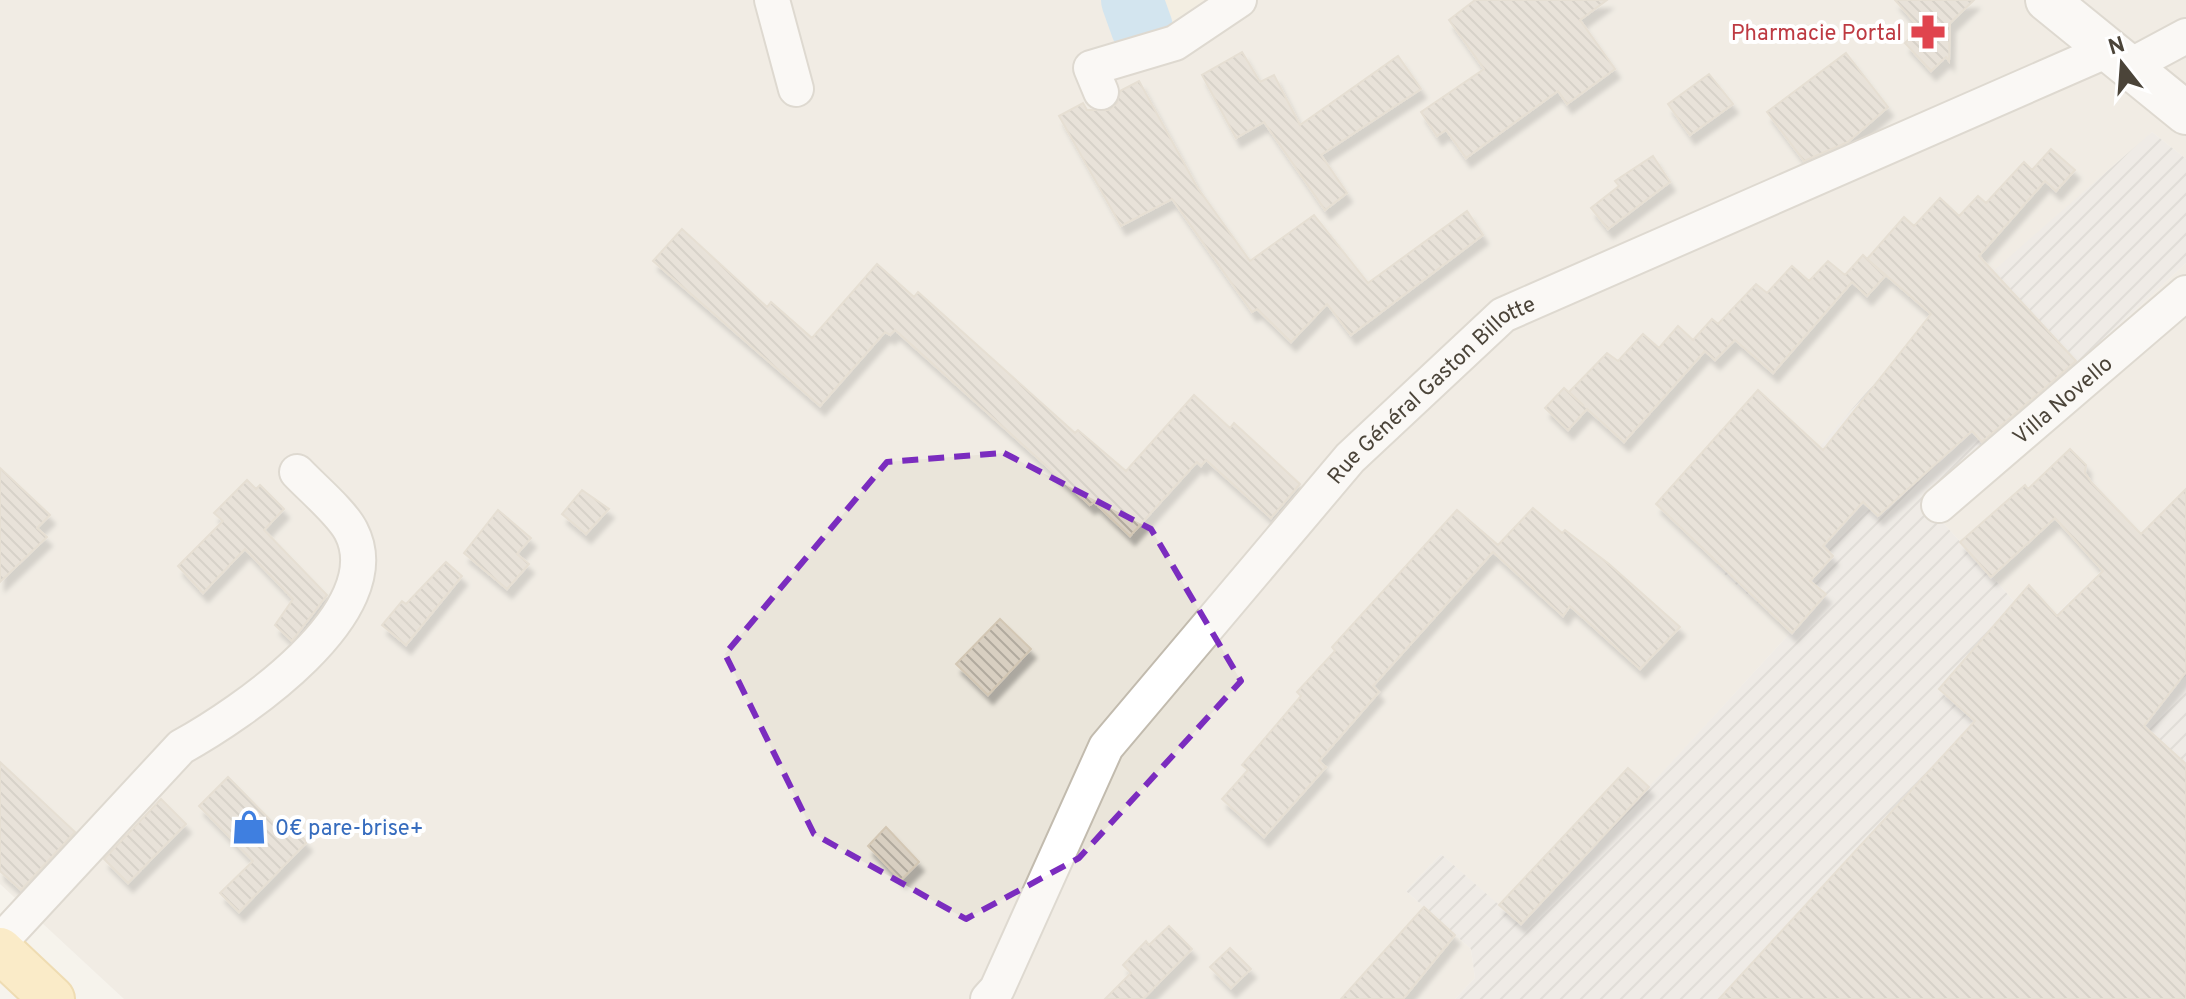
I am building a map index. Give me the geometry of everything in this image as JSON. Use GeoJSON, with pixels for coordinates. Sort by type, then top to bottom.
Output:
{"type":"FeatureCollection","features":[{"type":"Feature","properties":{"kind":"main road"},"geometry":{"type":"LineString","coordinates":[[0,950],[52,999]]}},
{"type":"Feature","properties":{"kind":"street"},"geometry":{"type":"LineString","coordinates":[[772,0],[796,89]]}},
{"type":"Feature","properties":{"kind":"street"},"geometry":{"type":"LineString","coordinates":[[1101,92],[1091,68],[1175,43],[1239,0]]}},
{"type":"Feature","properties":{"kind":"street"},"geometry":{"type":"LineString","coordinates":[[2047,0],[2186,113]]}},
{"type":"Feature","properties":{"kind":"street","name":"Rue Général Gaston Billotte"},"geometry":{"type":"LineString","coordinates":[[988,999],[997,989],[1106,747],[1350,458],[1503,315],[2119,58],[2186,36]]}},
{"type":"Feature","properties":{"kind":"street","name":"Villa Novello"},"geometry":{"type":"LineString","coordinates":[[1939,505],[2186,293]]}},
{"type":"Feature","properties":{"kind":"street"},"geometry":{"type":"LineString","coordinates":[[0,942],[181,747],[216,728],[269,688],[332,628],[352,593],[359,564],[351,531],[297,472]]}},
{"type":"Feature","properties":{"kind":"highlighted area"},"geometry":{"type":"Polygon","coordinates":[[[1004,453],[1151,529],[1241,681],[1079,858],[966,919],[814,834],[725,654],[887,462],[1004,453]]]}},
{"type":"Feature","properties":{"kind":"shaded area"},"geometry":{"type":"Polygon","coordinates":[[[0,0],[2186,0],[2186,159],[2152,132],[1717,568],[1791,632],[1522,926],[1441,854],[1406,891],[1471,949],[1475,978],[1455,999],[124,999],[0,884],[0,0]]]}},
{"type":"Feature","properties":{"kind":"shaded area"},"geometry":{"type":"Polygon","coordinates":[[[1142,0],[1233,0],[1178,36],[1153,33],[1142,0]]]}},
{"type":"Feature","properties":{"kind":"shaded area"},"geometry":{"type":"Polygon","coordinates":[[[2152,132],[2186,159],[2186,263],[1926,504],[2040,630],[2186,489],[2186,999],[1455,999],[1475,978],[1471,949],[1406,891],[1441,854],[1522,925],[1791,632],[1716,567],[1902,351],[2152,132]]]}},
{"type":"Feature","properties":{"kind":"shaded area"},"geometry":{"type":"Polygon","coordinates":[[[2186,263],[2186,489],[2040,630],[1926,504],[2186,263]]]}},
{"type":"Feature","properties":{"kind":"building"},"geometry":{"type":"Polygon","coordinates":[[[1475,0],[1607,0],[1580,20],[1615,69],[1567,104],[1558,91],[1466,158],[1446,130],[1437,136],[1421,112],[1484,69],[1449,20],[1475,0]]]}},
{"type":"Feature","properties":{"kind":"building","name":"Pharmacie Portal"},"geometry":{"type":"Polygon","coordinates":[[[1895,0],[1974,0],[1950,23],[1949,61],[1946,57],[1931,71],[1905,43],[1920,28],[1895,0]]]}},
{"type":"Feature","properties":{"kind":"building"},"geometry":{"type":"Polygon","coordinates":[[[1242,52],[1260,82],[1274,75],[1300,125],[1398,56],[1421,89],[1321,155],[1347,193],[1325,210],[1264,122],[1236,138],[1202,75],[1242,52]]]}},
{"type":"Feature","properties":{"kind":"building"},"geometry":{"type":"Polygon","coordinates":[[[1846,53],[1888,107],[1848,142],[1804,161],[1767,112],[1846,53]]]}},
{"type":"Feature","properties":{"kind":"building"},"geometry":{"type":"Polygon","coordinates":[[[1709,74],[1733,104],[1690,135],[1668,104],[1709,74]]]}},
{"type":"Feature","properties":{"kind":"building"},"geometry":{"type":"Polygon","coordinates":[[[1139,81],[1197,187],[1250,261],[1314,215],[1368,283],[1467,211],[1483,235],[1351,335],[1327,304],[1291,342],[1257,309],[1252,312],[1172,199],[1121,226],[1059,116],[1083,103],[1087,110],[1109,110],[1117,103],[1120,91],[1139,81]]]}},
{"type":"Feature","properties":{"kind":"building"},"geometry":{"type":"Polygon","coordinates":[[[2051,149],[2075,170],[2056,191],[2045,181],[1979,256],[2076,361],[1982,442],[1972,431],[1878,516],[1863,502],[1823,546],[1833,556],[1810,581],[1826,594],[1792,633],[1656,504],[1758,390],[1823,450],[1931,314],[1867,259],[1904,217],[1914,226],[1940,198],[1959,216],[1978,196],[1986,203],[2024,162],[2032,170],[2051,149]]]}},
{"type":"Feature","properties":{"kind":"building"},"geometry":{"type":"Polygon","coordinates":[[[1653,156],[1670,182],[1608,229],[1591,208],[1619,186],[1615,181],[1653,156]]]}},
{"type":"Feature","properties":{"kind":"building"},"geometry":{"type":"Polygon","coordinates":[[[682,229],[767,307],[771,302],[812,338],[877,264],[914,297],[918,292],[1075,433],[1078,430],[1126,471],[1194,395],[1230,428],[1234,423],[1300,484],[1271,518],[1206,460],[1201,466],[1197,462],[1130,536],[1094,502],[1090,505],[895,330],[890,335],[885,332],[820,406],[653,261],[682,229]]]}},
{"type":"Feature","properties":{"kind":"building"},"geometry":{"type":"Polygon","coordinates":[[[1863,255],[1885,276],[1867,296],[1852,282],[1773,373],[1735,340],[1715,360],[1705,351],[1624,442],[1587,409],[1568,430],[1545,408],[1564,388],[1584,406],[1569,392],[1607,353],[1618,361],[1643,334],[1659,348],[1678,326],[1693,340],[1712,319],[1718,324],[1756,284],[1767,293],[1792,266],[1809,281],[1828,261],[1845,275],[1863,255]]]}},
{"type":"Feature","properties":{"kind":"building"},"geometry":{"type":"Polygon","coordinates":[[[2070,449],[2086,465],[2085,473],[2092,483],[2141,534],[2186,489],[2186,672],[2144,726],[2186,764],[2186,999],[1719,999],[1975,721],[1939,689],[2029,585],[2057,616],[2103,571],[2055,518],[1991,577],[1960,542],[2025,485],[2028,489],[2070,449]]]}},
{"type":"Feature","properties":{"kind":"building"},"geometry":{"type":"Polygon","coordinates":[[[0,468],[50,515],[37,528],[47,537],[0,582],[0,468]]]}},
{"type":"Feature","properties":{"kind":"building"},"geometry":{"type":"Polygon","coordinates":[[[247,480],[256,489],[260,485],[284,509],[264,530],[327,595],[292,641],[275,625],[293,599],[245,549],[203,593],[178,566],[223,521],[214,513],[247,480]]]}},
{"type":"Feature","properties":{"kind":"building"},"geometry":{"type":"Polygon","coordinates":[[[582,490],[609,509],[586,534],[562,514],[582,490]]]}},
{"type":"Feature","properties":{"kind":"building"},"geometry":{"type":"Polygon","coordinates":[[[1533,508],[1562,533],[1565,530],[1609,564],[1680,627],[1640,669],[1570,606],[1563,616],[1493,552],[1373,686],[1379,692],[1319,761],[1326,767],[1264,837],[1222,799],[1248,770],[1242,765],[1301,696],[1297,692],[1335,651],[1332,647],[1457,510],[1498,545],[1533,508]]]}},
{"type":"Feature","properties":{"kind":"building"},"geometry":{"type":"Polygon","coordinates":[[[498,510],[531,538],[517,554],[529,564],[507,589],[464,553],[498,510]]]}},
{"type":"Feature","properties":{"kind":"building"},"geometry":{"type":"Polygon","coordinates":[[[446,562],[462,576],[406,645],[382,625],[402,601],[406,604],[446,562]]]}},
{"type":"Feature","properties":{"kind":"building"},"geometry":{"type":"Polygon","coordinates":[[[1000,619],[1031,649],[988,695],[956,664],[1000,619]]]}},
{"type":"Feature","properties":{"kind":"building"},"geometry":{"type":"Polygon","coordinates":[[[0,762],[75,832],[21,890],[0,871],[0,762]]]}},
{"type":"Feature","properties":{"kind":"building"},"geometry":{"type":"Polygon","coordinates":[[[1628,768],[1649,787],[1521,924],[1499,905],[1628,768]]]}},
{"type":"Feature","properties":{"kind":"building","name":"0€ pare-brise+"},"geometry":{"type":"Polygon","coordinates":[[[228,777],[283,833],[291,826],[307,842],[239,912],[220,893],[253,861],[199,806],[228,777]]]}},
{"type":"Feature","properties":{"kind":"building"},"geometry":{"type":"Polygon","coordinates":[[[161,799],[186,824],[128,883],[104,859],[161,799]]]}},
{"type":"Feature","properties":{"kind":"building"},"geometry":{"type":"Polygon","coordinates":[[[886,827],[919,862],[901,880],[868,846],[886,827]]]}},
{"type":"Feature","properties":{"kind":"building"},"geometry":{"type":"Polygon","coordinates":[[[1424,907],[1455,935],[1403,999],[1341,999],[1424,907]]]}},
{"type":"Feature","properties":{"kind":"building"},"geometry":{"type":"Polygon","coordinates":[[[1169,926],[1192,949],[1143,999],[1105,999],[1131,973],[1123,965],[1146,941],[1149,945],[1169,926]]]}},
{"type":"Feature","properties":{"kind":"building"},"geometry":{"type":"Polygon","coordinates":[[[1230,948],[1251,969],[1231,988],[1210,967],[1230,948]]]}},
{"type":"Feature","properties":{"kind":"waterway"},"geometry":{"type":"LineString","coordinates":[[1132,0],[1142,28]]}},
{"type":"Feature","properties":{"kind":"place","name":"Pharmacie Portal"},"geometry":{"type":"Point","coordinates":[1928,32]}},
{"type":"Feature","properties":{"kind":"place","name":"0€ pare-brise+"},"geometry":{"type":"Point","coordinates":[249,827]}}]}
